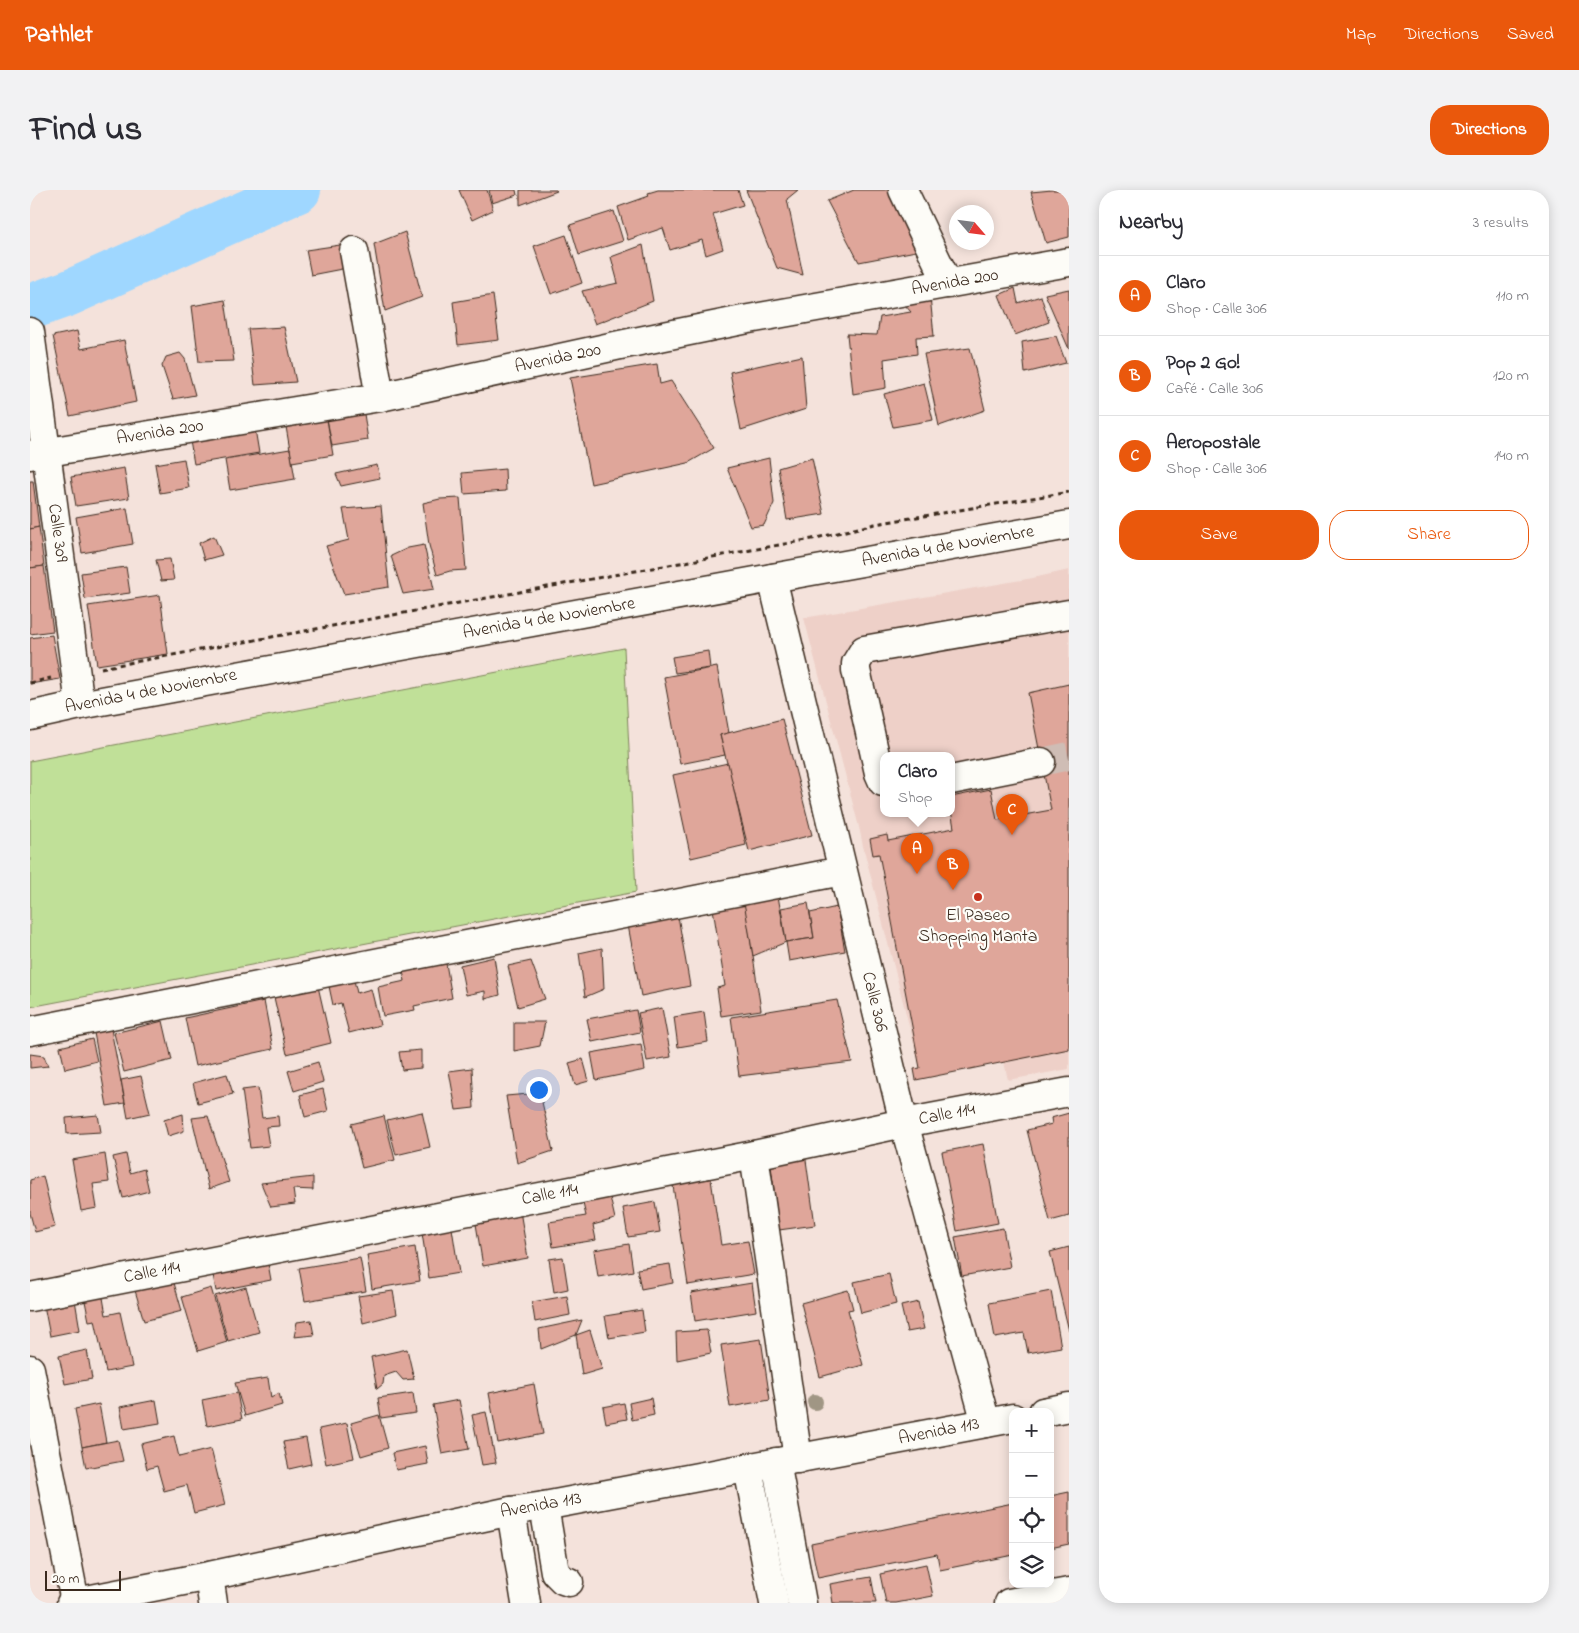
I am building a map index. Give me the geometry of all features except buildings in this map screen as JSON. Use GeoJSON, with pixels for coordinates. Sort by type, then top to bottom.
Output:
{"type":"FeatureCollection","features":[{"type":"Feature","properties":{"kind":"street"},"geometry":{"type":"LineString","coordinates":[[903,190],[948,284]]}},
{"type":"Feature","properties":{"kind":"street"},"geometry":{"type":"LineString","coordinates":[[354,251],[380,397]]}},
{"type":"Feature","properties":{"kind":"street","name":"Avenida 200"},"geometry":{"type":"LineString","coordinates":[[38,454],[380,397],[743,320],[1069,262]]}},
{"type":"Feature","properties":{"kind":"street","name":"Calle 309"},"geometry":{"type":"LineString","coordinates":[[30,338],[38,454],[80,705]]}},
{"type":"Feature","properties":{"kind":"street","name":"Avenida 4 de Noviembre"},"geometry":{"type":"LineString","coordinates":[[30,716],[80,705],[772,578],[1063,530]]}},
{"type":"Feature","properties":{"kind":"street","name":"Calle 306"},"geometry":{"type":"LineString","coordinates":[[772,578],[904,1123],[986,1423]]}},
{"type":"Feature","properties":{"kind":"street"},"geometry":{"type":"LineString","coordinates":[[880,777],[856,670],[856,663],[864,650],[1069,614]]}},
{"type":"Feature","properties":{"kind":"street"},"geometry":{"type":"LineString","coordinates":[[955,779],[1042,762]]}},
{"type":"Feature","properties":{"kind":"street"},"geometry":{"type":"LineString","coordinates":[[30,1031],[842,871]]}},
{"type":"Feature","properties":{"kind":"street","name":"Calle 114"},"geometry":{"type":"LineString","coordinates":[[30,1297],[754,1155],[904,1123],[1069,1092]]}},
{"type":"Feature","properties":{"kind":"street"},"geometry":{"type":"LineString","coordinates":[[754,1155],[802,1603]]}},
{"type":"Feature","properties":{"kind":"street"},"geometry":{"type":"LineString","coordinates":[[30,1369],[73,1603]]}},
{"type":"Feature","properties":{"kind":"street"},"geometry":{"type":"LineString","coordinates":[[1054,1409],[1069,1406]]}},
{"type":"Feature","properties":{"kind":"street","name":"Avenida 113"},"geometry":{"type":"LineString","coordinates":[[73,1603],[209,1576],[510,1511],[1009,1419]]}},
{"type":"Feature","properties":{"kind":"street"},"geometry":{"type":"LineString","coordinates":[[748,1468],[774,1603]]}},
{"type":"Feature","properties":{"kind":"street"},"geometry":{"type":"LineString","coordinates":[[544,1506],[555,1572],[563,1580],[569,1582]]}},
{"type":"Feature","properties":{"kind":"street"},"geometry":{"type":"LineString","coordinates":[[510,1511],[526,1603]]}},
{"type":"Feature","properties":{"kind":"street"},"geometry":{"type":"LineString","coordinates":[[209,1576],[213,1603]]}},
{"type":"Feature","properties":{"kind":"street"},"geometry":{"type":"LineString","coordinates":[[1009,1603],[1069,1592]]}},
{"type":"Feature","properties":{"kind":"path"},"geometry":{"type":"LineString","coordinates":[[30,683],[76,673],[812,539],[875,524],[1069,492]]}},
{"type":"Feature","properties":{"kind":"shaded area"},"geometry":{"type":"Polygon","coordinates":[[[1069,570],[1069,1069],[1008,1080],[1004,1062],[916,1080],[914,1069],[920,1068],[804,618],[1069,570]]]}},
{"type":"Feature","properties":{"kind":"green space"},"geometry":{"type":"Polygon","coordinates":[[[624,648],[636,892],[30,1007],[30,761],[624,648]]]}},
{"type":"Feature","properties":{"kind":"waterway"},"geometry":{"type":"LineString","coordinates":[[30,307],[69,293],[298,190]]}},
{"type":"Feature","properties":{"kind":"tunnel"},"geometry":{"type":"LineString","coordinates":[[1041,762],[1069,756]]}},
{"type":"Feature","properties":{"kind":"place","name":"Aeropostale"},"geometry":{"type":"Point","coordinates":[1012,835]}},
{"type":"Feature","properties":{"kind":"place","name":"Claro"},"geometry":{"type":"Point","coordinates":[917,874]}},
{"type":"Feature","properties":{"kind":"place","name":"Pop 2 Go!"},"geometry":{"type":"Point","coordinates":[953,890]}},
{"type":"Feature","properties":{"kind":"place","name":"El Paseo Shopping Manta"},"geometry":{"type":"Point","coordinates":[978,897]}}]}
